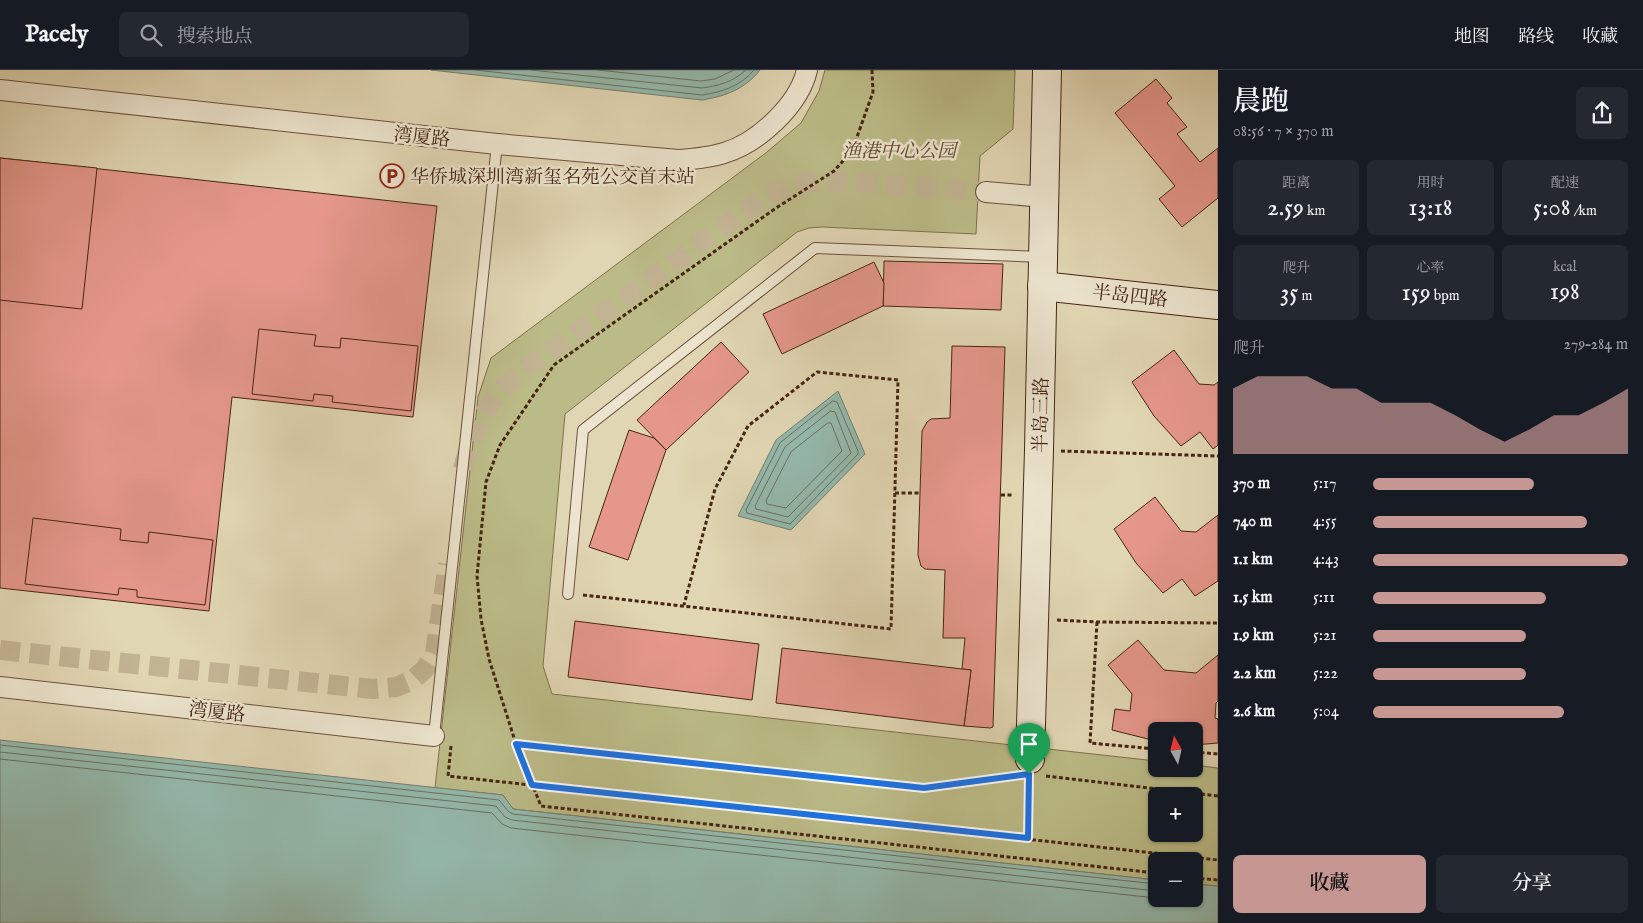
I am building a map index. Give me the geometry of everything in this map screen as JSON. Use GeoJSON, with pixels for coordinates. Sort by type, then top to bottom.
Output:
{"type":"FeatureCollection","features":[{"type":"Feature","properties":{"kind":"street","name":"湾厦路"},"geometry":{"type":"LineString","coordinates":[[0,90],[497,144],[678,160],[725,153],[748,141],[769,126],[795,98],[807,70]]}},
{"type":"Feature","properties":{"kind":"street","name":"半岛三路"},"geometry":{"type":"LineString","coordinates":[[1029,767],[1039,450],[1047,70]]}},
{"type":"Feature","properties":{"kind":"street"},"geometry":{"type":"LineString","coordinates":[[986,192],[1044,197]]}},
{"type":"Feature","properties":{"kind":"street","name":"半岛四路"},"geometry":{"type":"LineString","coordinates":[[1042,286],[1218,305]]}},
{"type":"Feature","properties":{"kind":"street","name":"湾厦路"},"geometry":{"type":"LineString","coordinates":[[0,687],[434,736]]}},
{"type":"Feature","properties":{"kind":"lane"},"geometry":{"type":"LineString","coordinates":[[434,736],[497,144]]}},
{"type":"Feature","properties":{"kind":"lane"},"geometry":{"type":"LineString","coordinates":[[568,594],[583,430],[815,248],[1043,257]]}},
{"type":"Feature","properties":{"kind":"path"},"geometry":{"type":"LineString","coordinates":[[872,70],[873,92],[852,150],[834,171],[776,208],[554,365],[500,445],[486,482],[477,576],[481,619],[489,659],[516,744],[541,806],[1148,873]]}},
{"type":"Feature","properties":{"kind":"path"},"geometry":{"type":"LineString","coordinates":[[568,594],[684,605],[891,629],[898,380],[817,372],[748,426],[715,489],[684,605]]}},
{"type":"Feature","properties":{"kind":"path"},"geometry":{"type":"LineString","coordinates":[[1039,450],[1218,456]]}},
{"type":"Feature","properties":{"kind":"path"},"geometry":{"type":"LineString","coordinates":[[895,493],[920,493]]}},
{"type":"Feature","properties":{"kind":"path"},"geometry":{"type":"LineString","coordinates":[[1034,618],[1096,622],[1218,623]]}},
{"type":"Feature","properties":{"kind":"path"},"geometry":{"type":"LineString","coordinates":[[1096,622],[1090,743],[1148,748]]}},
{"type":"Feature","properties":{"kind":"path"},"geometry":{"type":"LineString","coordinates":[[434,736],[452,739],[448,776],[1218,860]]}},
{"type":"Feature","properties":{"kind":"path"},"geometry":{"type":"LineString","coordinates":[[516,744],[924,788],[1029,767],[1218,796]]}},
{"type":"Feature","properties":{"kind":"path"},"geometry":{"type":"LineString","coordinates":[[1203,753],[1218,754]]}},
{"type":"Feature","properties":{"kind":"path"},"geometry":{"type":"LineString","coordinates":[[1028,838],[1029,767]]}},
{"type":"Feature","properties":{"kind":"path"},"geometry":{"type":"LineString","coordinates":[[1203,879],[1218,880]]}},
{"type":"Feature","properties":{"kind":"green space","name":"渔港中心公园"},"geometry":{"type":"Polygon","coordinates":[[[825,70],[1015,70],[1013,129],[980,156],[976,234],[822,227],[809,228],[797,232],[565,414],[543,666],[552,694],[1148,760],[1148,778],[1202,778],[1203,766],[1218,768],[1218,886],[1203,885],[1203,852],[1148,852],[1148,879],[513,809],[503,795],[435,788],[478,397],[491,358],[767,152],[801,123],[819,91],[825,70]]]}},
{"type":"Feature","properties":{"kind":"water"},"geometry":{"type":"Polygon","coordinates":[[[431,70],[760,70],[748,82],[734,91],[702,100],[431,70]]]}},
{"type":"Feature","properties":{"kind":"water"},"geometry":{"type":"Polygon","coordinates":[[[838,391],[865,454],[791,530],[738,516],[776,440],[838,391]]]}},
{"type":"Feature","properties":{"kind":"water"},"geometry":{"type":"Polygon","coordinates":[[[0,740],[503,795],[513,809],[1148,879],[1148,907],[1203,907],[1203,885],[1218,886],[1218,923],[0,923],[0,740]]]}},
{"type":"Feature","properties":{"kind":"building"},"geometry":{"type":"Polygon","coordinates":[[[1156,79],[1172,98],[1167,103],[1187,127],[1177,134],[1200,162],[1218,148],[1218,198],[1182,227],[1159,199],[1175,186],[1115,113],[1156,79]]]}},
{"type":"Feature","properties":{"kind":"building"},"geometry":{"type":"Polygon","coordinates":[[[0,158],[437,206],[413,417],[232,397],[209,611],[0,588],[0,158]]]}},
{"type":"Feature","properties":{"kind":"building"},"geometry":{"type":"Polygon","coordinates":[[[0,158],[97,168],[82,309],[0,300],[0,158]]]}},
{"type":"Feature","properties":{"kind":"building"},"geometry":{"type":"Polygon","coordinates":[[[884,261],[1003,264],[1001,310],[883,306],[884,261]]]}},
{"type":"Feature","properties":{"kind":"building"},"geometry":{"type":"Polygon","coordinates":[[[874,262],[884,283],[883,306],[782,354],[763,314],[874,262]]]}},
{"type":"Feature","properties":{"kind":"building"},"geometry":{"type":"Polygon","coordinates":[[[259,329],[316,335],[314,346],[340,348],[341,338],[418,346],[411,411],[332,402],[333,396],[314,394],[313,401],[252,394],[259,329]]]}},
{"type":"Feature","properties":{"kind":"building"},"geometry":{"type":"Polygon","coordinates":[[[721,342],[749,372],[666,450],[637,420],[721,342]]]}},
{"type":"Feature","properties":{"kind":"building"},"geometry":{"type":"Polygon","coordinates":[[[952,346],[1005,347],[993,727],[990,728],[964,726],[971,670],[962,669],[965,638],[943,638],[945,570],[925,569],[921,566],[918,555],[922,431],[931,419],[950,418],[952,346]]]}},
{"type":"Feature","properties":{"kind":"building"},"geometry":{"type":"Polygon","coordinates":[[[1174,350],[1199,384],[1214,385],[1218,382],[1218,445],[1213,449],[1200,432],[1181,446],[1154,416],[1132,382],[1174,350]]]}},
{"type":"Feature","properties":{"kind":"building"},"geometry":{"type":"Polygon","coordinates":[[[629,430],[654,438],[666,450],[628,560],[589,547],[629,430]]]}},
{"type":"Feature","properties":{"kind":"building"},"geometry":{"type":"Polygon","coordinates":[[[1155,497],[1181,531],[1196,532],[1218,515],[1218,581],[1195,596],[1182,579],[1163,593],[1136,563],[1114,529],[1155,497]]]}},
{"type":"Feature","properties":{"kind":"building"},"geometry":{"type":"Polygon","coordinates":[[[33,518],[121,529],[120,540],[148,543],[149,532],[213,540],[205,605],[137,597],[137,590],[119,588],[118,595],[25,584],[33,518]]]}},
{"type":"Feature","properties":{"kind":"building"},"geometry":{"type":"Polygon","coordinates":[[[575,621],[759,644],[752,700],[568,677],[575,621]]]}},
{"type":"Feature","properties":{"kind":"building"},"geometry":{"type":"Polygon","coordinates":[[[1138,640],[1164,670],[1196,673],[1218,655],[1218,701],[1216,703],[1215,718],[1218,719],[1218,743],[1203,744],[1203,722],[1148,722],[1148,739],[1112,730],[1115,709],[1130,711],[1132,694],[1108,665],[1138,640]]]}},
{"type":"Feature","properties":{"kind":"building"},"geometry":{"type":"Polygon","coordinates":[[[782,648],[971,670],[964,726],[776,703],[782,648]]]}},
{"type":"Feature","properties":{"kind":"tunnel"},"geometry":{"type":"LineString","coordinates":[[463,469],[478,425],[490,404],[505,386],[529,366],[768,195],[807,182],[842,181],[986,192]]}},
{"type":"Feature","properties":{"kind":"tunnel"},"geometry":{"type":"LineString","coordinates":[[0,650],[373,689],[396,687],[413,680],[425,669],[435,653],[448,564]]}},
{"type":"Feature","properties":{"kind":"place","name":"华侨城深圳湾新玺名苑公交首末站"},"geometry":{"type":"Point","coordinates":[392,176]}},
{"type":"Feature","properties":{"kind":"route"},"geometry":{"type":"LineString","coordinates":[[516,744],[924,788],[1029,774],[1028,838],[532,785],[516,744]]}}]}
